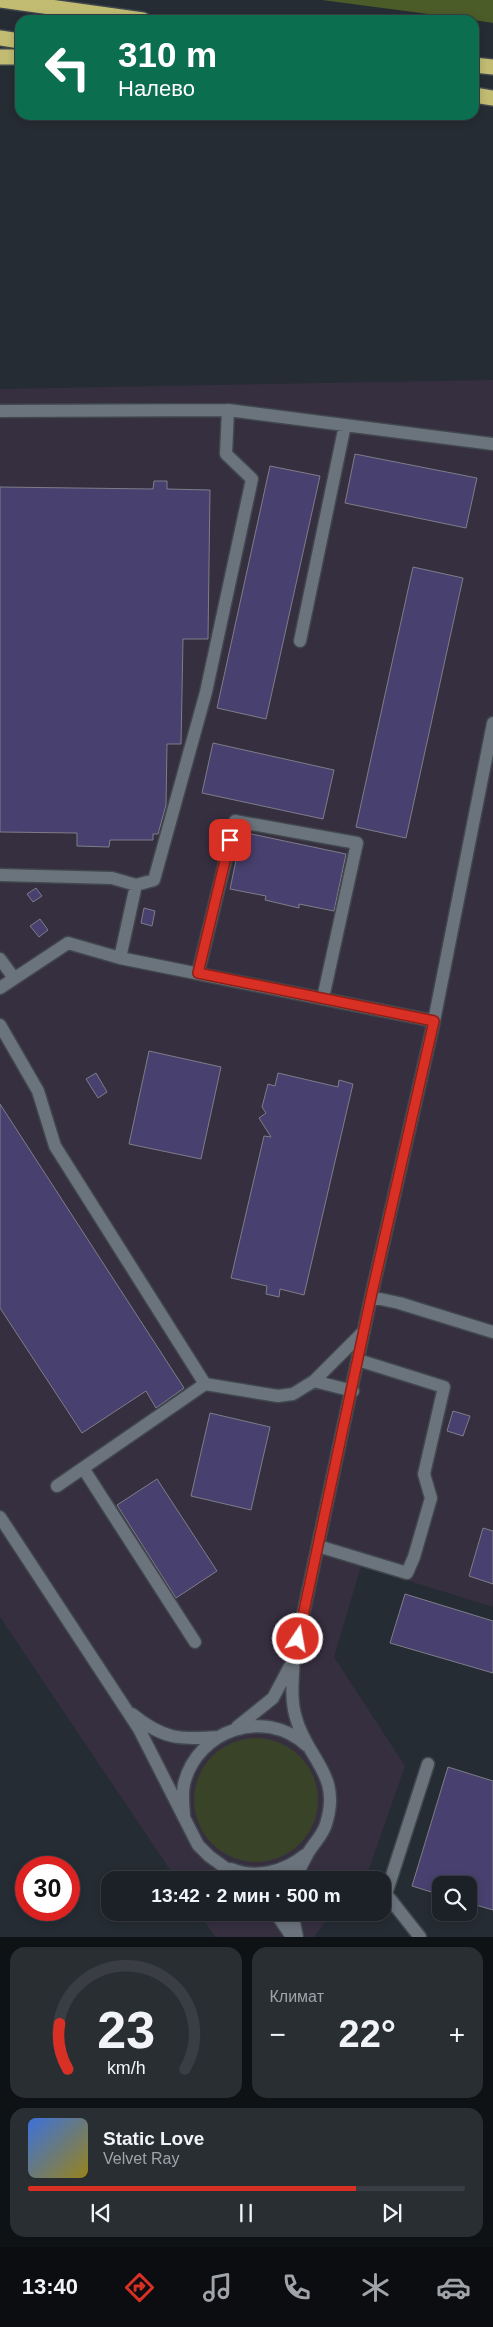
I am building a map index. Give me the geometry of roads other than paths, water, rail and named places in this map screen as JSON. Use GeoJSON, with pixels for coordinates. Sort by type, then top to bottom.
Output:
{"type":"FeatureCollection","features":[{"type":"Feature","properties":{"kind":"highway"},"geometry":{"type":"LineString","coordinates":[[0,0],[107,15]]}},
{"type":"Feature","properties":{"kind":"highway"},"geometry":{"type":"LineString","coordinates":[[0,38],[15,40]]}},
{"type":"Feature","properties":{"kind":"highway"},"geometry":{"type":"LineString","coordinates":[[0,57],[15,57]]}},
{"type":"Feature","properties":{"kind":"highway"},"geometry":{"type":"LineString","coordinates":[[479,66],[493,67]]}},
{"type":"Feature","properties":{"kind":"highway"},"geometry":{"type":"LineString","coordinates":[[479,96],[493,98]]}},
{"type":"Feature","properties":{"kind":"street"},"geometry":{"type":"LineString","coordinates":[[0,875],[112,878],[136,885],[154,880],[206,692],[252,479],[226,454],[228,410]]}},
{"type":"Feature","properties":{"kind":"street"},"geometry":{"type":"LineString","coordinates":[[0,411],[228,410],[493,444]]}},
{"type":"Feature","properties":{"kind":"street"},"geometry":{"type":"LineString","coordinates":[[300,641],[345,425]]}},
{"type":"Feature","properties":{"kind":"street"},"geometry":{"type":"LineString","coordinates":[[299,1871],[326,1825],[330,1794],[324,1771],[302,1736],[295,1717],[292,1686],[294,1657],[353,1391],[371,1297],[434,1021],[493,723]]}},
{"type":"Feature","properties":{"kind":"street"},"geometry":{"type":"LineString","coordinates":[[198,973],[235,822],[357,843],[323,998]]}},
{"type":"Feature","properties":{"kind":"street"},"geometry":{"type":"LineString","coordinates":[[120,958],[136,885]]}},
{"type":"Feature","properties":{"kind":"street"},"geometry":{"type":"LineString","coordinates":[[0,988],[68,943],[120,958],[434,1021]]}},
{"type":"Feature","properties":{"kind":"street"},"geometry":{"type":"LineString","coordinates":[[0,959],[14,978]]}},
{"type":"Feature","properties":{"kind":"street"},"geometry":{"type":"LineString","coordinates":[[0,1025],[4,1042],[38,1090],[55,1146],[205,1384]]}},
{"type":"Feature","properties":{"kind":"street"},"geometry":{"type":"LineString","coordinates":[[371,1297],[399,1303],[493,1332]]}},
{"type":"Feature","properties":{"kind":"street"},"geometry":{"type":"LineString","coordinates":[[57,1486],[205,1384],[278,1396],[293,1394],[314,1381],[364,1331]]}},
{"type":"Feature","properties":{"kind":"street"},"geometry":{"type":"LineString","coordinates":[[318,1546],[407,1573],[414,1557],[431,1498],[424,1474],[444,1387],[358,1360]]}},
{"type":"Feature","properties":{"kind":"street"},"geometry":{"type":"LineString","coordinates":[[314,1381],[353,1391]]}},
{"type":"Feature","properties":{"kind":"street"},"geometry":{"type":"LineString","coordinates":[[83,1468],[195,1642]]}},
{"type":"Feature","properties":{"kind":"street"},"geometry":{"type":"LineString","coordinates":[[0,1517],[126,1708],[198,1845],[209,1856],[230,1871]]}},
{"type":"Feature","properties":{"kind":"street"},"geometry":{"type":"LineString","coordinates":[[232,1730],[273,1698],[283,1683],[294,1657]]}},
{"type":"Feature","properties":{"kind":"street"},"geometry":{"type":"LineString","coordinates":[[126,1708],[159,1733],[178,1738],[218,1737]]}},
{"type":"Feature","properties":{"kind":"street"},"geometry":{"type":"LineString","coordinates":[[190,1831],[184,1816],[184,1785],[197,1756],[218,1737],[245,1726],[272,1727],[287,1732],[312,1751]]}},
{"type":"Feature","properties":{"kind":"street"},"geometry":{"type":"LineString","coordinates":[[420,1937],[386,1894],[428,1764]]}},
{"type":"Feature","properties":{"kind":"street"},"geometry":{"type":"LineString","coordinates":[[222,1865],[252,1874],[268,1873],[297,1862],[309,1852]]}},
{"type":"Feature","properties":{"kind":"street"},"geometry":{"type":"LineString","coordinates":[[281,1921],[292,1937]]}},
{"type":"Feature","properties":{"kind":"street"},"geometry":{"type":"LineString","coordinates":[[294,1921],[297,1937]]}}]}
